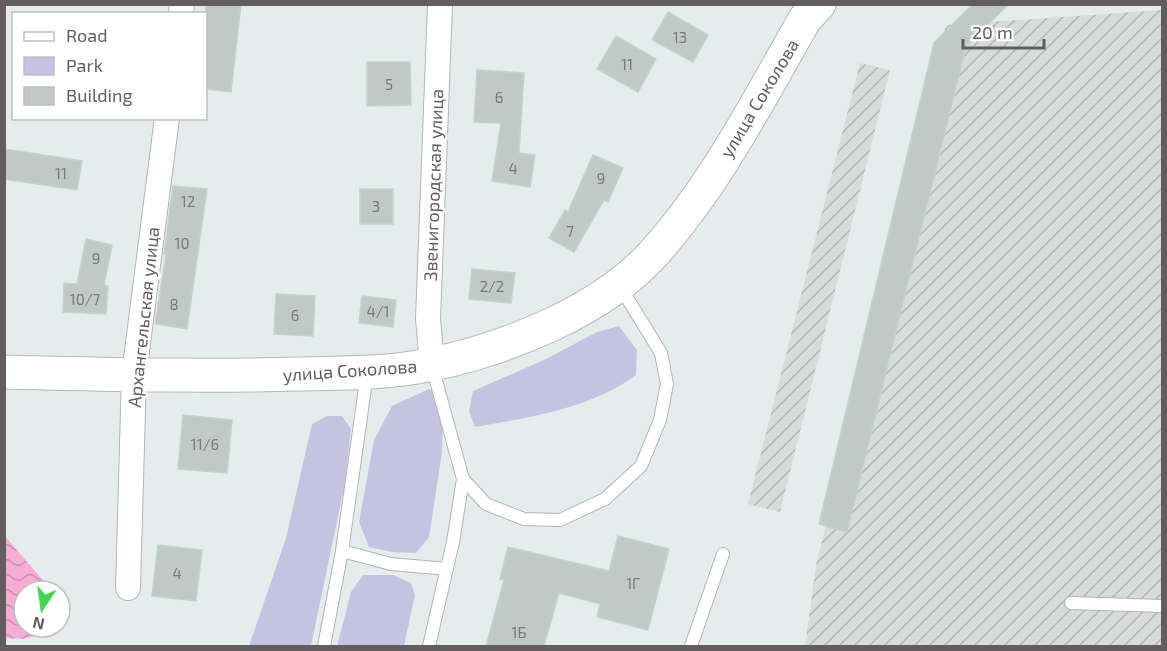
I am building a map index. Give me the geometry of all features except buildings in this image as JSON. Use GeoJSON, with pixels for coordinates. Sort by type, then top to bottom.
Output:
{"type":"FeatureCollection","features":[{"type":"Feature","properties":{"kind":"main road","name":"улица Соколова"},"geometry":{"type":"LineString","coordinates":[[4,372],[134,375],[368,372],[432,364],[492,347],[567,316],[619,285],[653,254],[685,215],[739,135],[805,19],[819,4]]}},
{"type":"Feature","properties":{"kind":"street","name":"Звенигородская улица"},"geometry":{"type":"LineString","coordinates":[[432,364],[428,319],[440,4]]}},
{"type":"Feature","properties":{"kind":"street","name":"Архангельская улица"},"geometry":{"type":"LineString","coordinates":[[128,588],[134,375],[167,120]]}},
{"type":"Feature","properties":{"kind":"lane"},"geometry":{"type":"LineString","coordinates":[[463,479],[486,504],[524,519],[560,520],[605,498],[640,466],[660,420],[667,384],[661,353],[619,285]]}},
{"type":"Feature","properties":{"kind":"lane"},"geometry":{"type":"LineString","coordinates":[[429,646],[447,569],[463,479],[432,364]]}},
{"type":"Feature","properties":{"kind":"lane"},"geometry":{"type":"LineString","coordinates":[[324,646],[342,551],[368,372]]}},
{"type":"Feature","properties":{"kind":"lane"},"geometry":{"type":"LineString","coordinates":[[342,551],[391,564],[447,569]]}},
{"type":"Feature","properties":{"kind":"lane"},"geometry":{"type":"LineString","coordinates":[[692,646],[723,554]]}},
{"type":"Feature","properties":{"kind":"lane"},"geometry":{"type":"LineString","coordinates":[[1071,603],[1162,606]]}},
{"type":"Feature","properties":{"kind":"shaded area"},"geometry":{"type":"Polygon","coordinates":[[[1162,10],[1162,646],[805,646],[816,566],[946,25],[1162,10]]]}},
{"type":"Feature","properties":{"kind":"shaded area"},"geometry":{"type":"Polygon","coordinates":[[[860,63],[890,70],[780,512],[748,504],[860,63]]]}},
{"type":"Feature","properties":{"kind":"green space"},"geometry":{"type":"Polygon","coordinates":[[[619,326],[637,350],[636,375],[600,396],[580,404],[517,420],[475,427],[469,411],[473,391],[544,360],[597,332],[619,326]]]}},
{"type":"Feature","properties":{"kind":"green space"},"geometry":{"type":"Polygon","coordinates":[[[429,389],[443,398],[442,452],[429,537],[416,553],[392,552],[369,547],[359,522],[374,440],[392,406],[429,389]]]}},
{"type":"Feature","properties":{"kind":"green space"},"geometry":{"type":"Polygon","coordinates":[[[327,416],[342,416],[351,429],[345,483],[311,646],[249,646],[286,538],[312,424],[327,416]]]}},
{"type":"Feature","properties":{"kind":"green space"},"geometry":{"type":"Polygon","coordinates":[[[363,575],[393,575],[411,583],[415,595],[404,646],[337,646],[351,592],[363,575]]]}},
{"type":"Feature","properties":{"kind":"water"},"geometry":{"type":"Polygon","coordinates":[[[5,536],[42,579],[12,579],[12,638],[5,638],[5,536]]]}}]}
